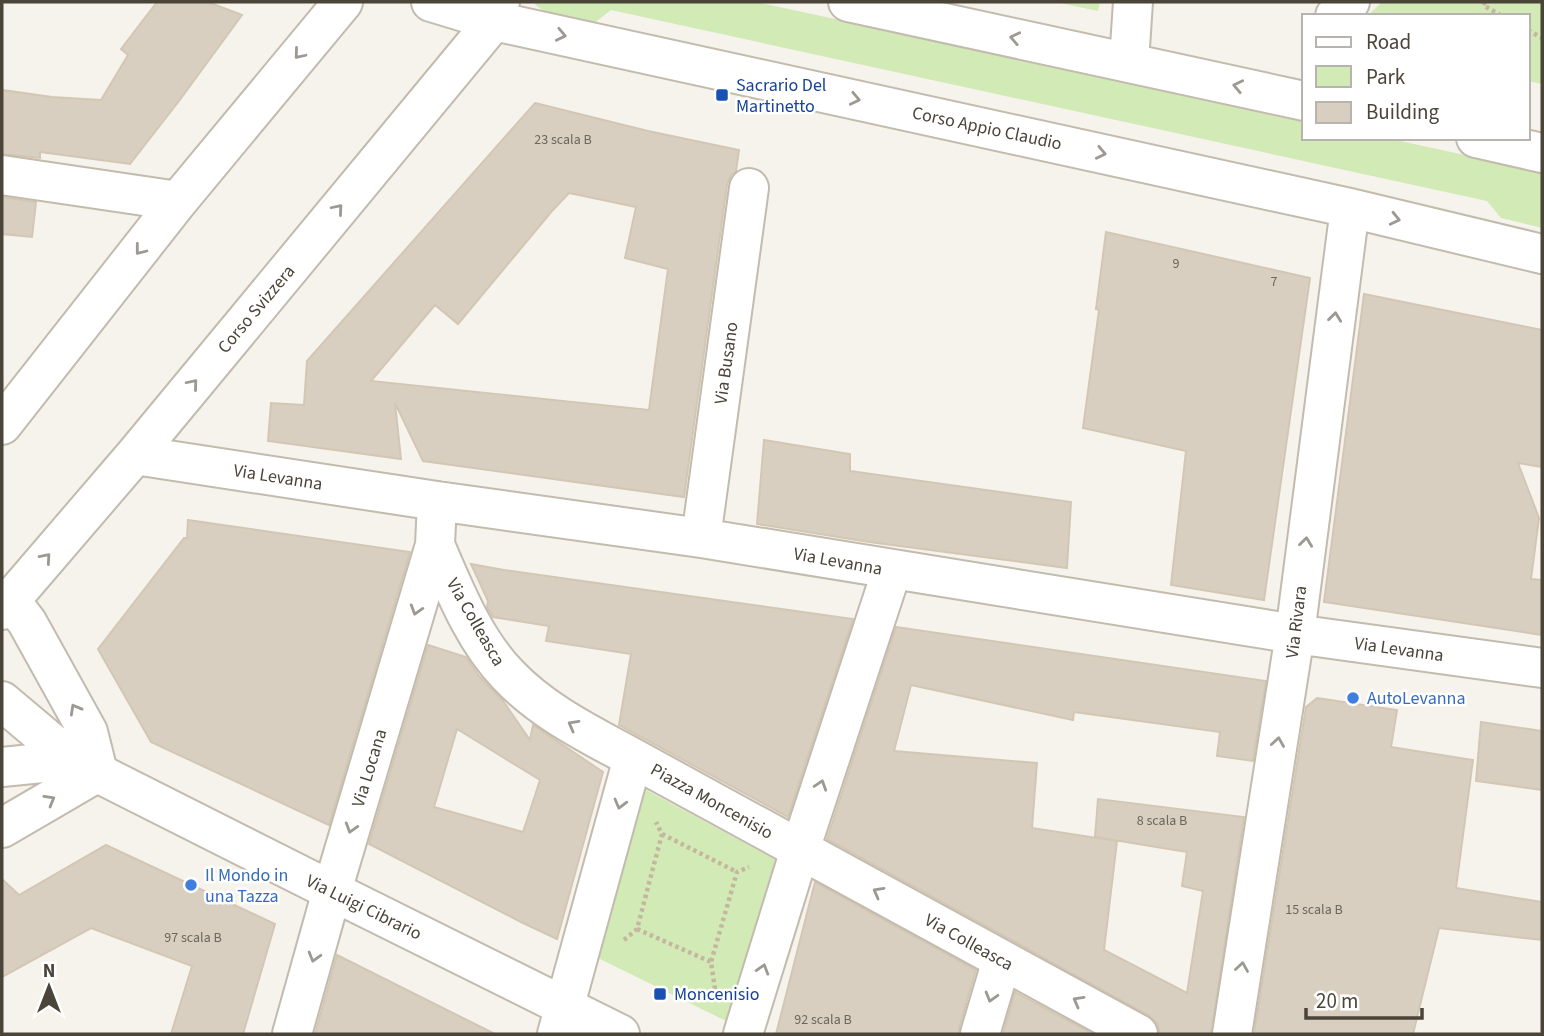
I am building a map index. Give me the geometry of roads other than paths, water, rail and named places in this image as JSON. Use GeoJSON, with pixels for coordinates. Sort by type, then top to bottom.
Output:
{"type":"FeatureCollection","features":[{"type":"Feature","properties":{"kind":"street"},"geometry":{"type":"LineString","coordinates":[[2,425],[178,201],[343,2]]}},
{"type":"Feature","properties":{"kind":"street","name":"Corso Appio Claudio"},"geometry":{"type":"LineString","coordinates":[[431,2],[497,11],[1542,254]]}},
{"type":"Feature","properties":{"kind":"street"},"geometry":{"type":"LineString","coordinates":[[848,2],[1302,101]]}},
{"type":"Feature","properties":{"kind":"street"},"geometry":{"type":"LineString","coordinates":[[1129,62],[1133,2]]}},
{"type":"Feature","properties":{"kind":"street"},"geometry":{"type":"LineString","coordinates":[[1337,14],[1350,2]]}},
{"type":"Feature","properties":{"kind":"street","name":"Corso Svizzera"},"geometry":{"type":"LineString","coordinates":[[6,605],[135,455],[497,11]]}},
{"type":"Feature","properties":{"kind":"street"},"geometry":{"type":"LineString","coordinates":[[1485,140],[1542,153]]}},
{"type":"Feature","properties":{"kind":"street"},"geometry":{"type":"LineString","coordinates":[[2,175],[178,201]]}},
{"type":"Feature","properties":{"kind":"street","name":"Via Busano"},"geometry":{"type":"LineString","coordinates":[[702,538],[749,188]]}},
{"type":"Feature","properties":{"kind":"street","name":"Via Rivara"},"geometry":{"type":"LineString","coordinates":[[1232,1034],[1295,634],[1350,208]]}},
{"type":"Feature","properties":{"kind":"street","name":"Via Levanna"},"geometry":{"type":"LineString","coordinates":[[135,455],[702,538],[1295,634],[1542,668]]}},
{"type":"Feature","properties":{"kind":"street","name":"Via Locana"},"geometry":{"type":"LineString","coordinates":[[292,1034],[435,545],[438,501]]}},
{"type":"Feature","properties":{"kind":"street","name":"Via Colleasca"},"geometry":{"type":"LineString","coordinates":[[435,545],[460,602],[491,655],[507,675],[561,718],[633,758]]}},
{"type":"Feature","properties":{"kind":"street"},"geometry":{"type":"LineString","coordinates":[[743,1034],[892,570]]}},
{"type":"Feature","properties":{"kind":"street"},"geometry":{"type":"LineString","coordinates":[[2,828],[85,766],[88,732],[27,622],[6,605]]}},
{"type":"Feature","properties":{"kind":"street","name":"Via Luigi Cibrario"},"geometry":{"type":"LineString","coordinates":[[2,701],[85,766],[332,891],[561,1021],[620,1034]]}},
{"type":"Feature","properties":{"kind":"street","name":"Piazza Moncenisio"},"geometry":{"type":"LineString","coordinates":[[561,1021],[633,758],[800,850]]}},
{"type":"Feature","properties":{"kind":"street"},"geometry":{"type":"LineString","coordinates":[[2,767],[85,766]]}},
{"type":"Feature","properties":{"kind":"street","name":"Via Colleasca"},"geometry":{"type":"LineString","coordinates":[[800,850],[1138,1034]]}},
{"type":"Feature","properties":{"kind":"street"},"geometry":{"type":"LineString","coordinates":[[980,1034],[1002,960]]}},
{"type":"Feature","properties":{"kind":"place","name":"Sacrario Del Martinetto"},"geometry":{"type":"Point","coordinates":[722,95]}},
{"type":"Feature","properties":{"kind":"place","name":"AutoLevanna"},"geometry":{"type":"Point","coordinates":[1353,698]}},
{"type":"Feature","properties":{"kind":"place","name":"Il Mondo in una Tazza"},"geometry":{"type":"Point","coordinates":[191,885]}},
{"type":"Feature","properties":{"kind":"place","name":"Moncenisio"},"geometry":{"type":"Point","coordinates":[660,994]}}]}
